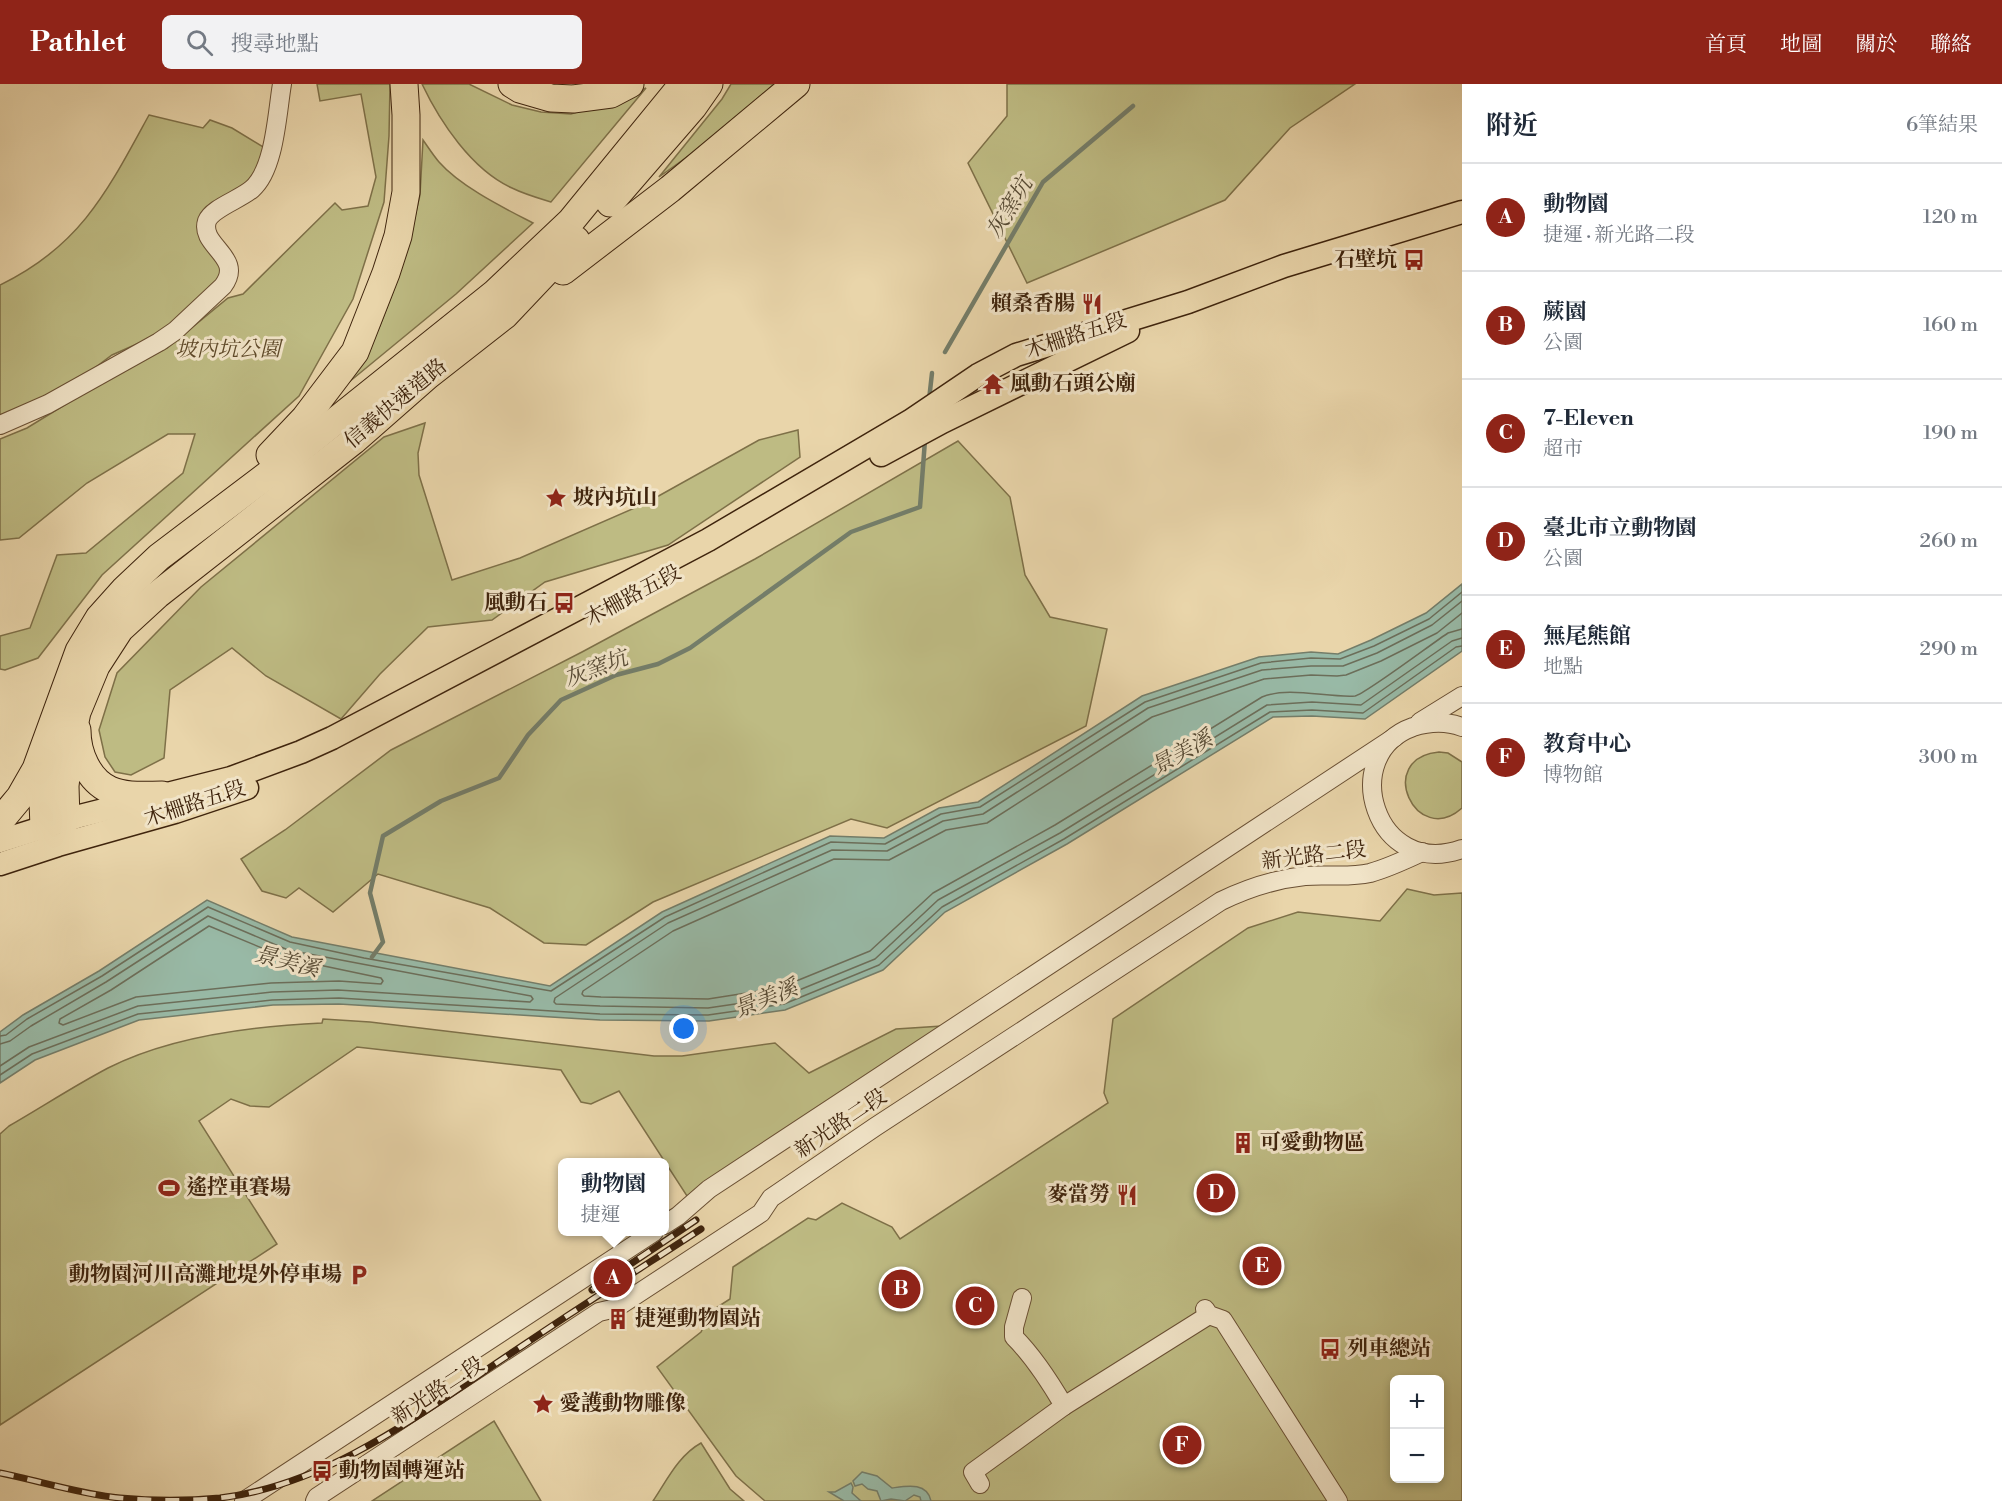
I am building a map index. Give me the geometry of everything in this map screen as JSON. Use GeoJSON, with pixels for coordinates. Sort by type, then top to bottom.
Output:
{"type":"FeatureCollection","features":[{"type":"Feature","properties":{"kind":"highway"},"geometry":{"type":"LineString","coordinates":[[202,525],[305,418],[355,352],[398,236],[406,192],[407,125],[404,84]]}},
{"type":"Feature","properties":{"kind":"highway"},"geometry":{"type":"LineString","coordinates":[[512,84],[520,89],[551,98],[573,99],[611,94],[630,84]]}},
{"type":"Feature","properties":{"kind":"highway","name":"信義快速道路"},"geometry":{"type":"LineString","coordinates":[[68,709],[79,651],[99,618],[125,589],[159,557],[278,467],[495,293],[571,221],[683,84]]}},
{"type":"Feature","properties":{"kind":"highway","name":"信義快速道路"},"geometry":{"type":"LineString","coordinates":[[68,709],[120,629],[149,601],[353,441],[427,376],[505,315],[608,205],[693,107],[709,84]]}},
{"type":"Feature","properties":{"kind":"highway"},"geometry":{"type":"LineString","coordinates":[[505,315],[670,189],[796,84]]}},
{"type":"Feature","properties":{"kind":"highway"},"geometry":{"type":"LineString","coordinates":[[68,709],[81,757],[99,784],[111,791],[131,795],[162,795]]}},
{"type":"Feature","properties":{"kind":"highway"},"geometry":{"type":"LineString","coordinates":[[0,821],[20,797],[68,709]]}},
{"type":"Feature","properties":{"kind":"highway"},"geometry":{"type":"LineString","coordinates":[[56,830],[43,812],[45,775],[68,709]]}},
{"type":"Feature","properties":{"kind":"main road","name":"木柵路五段"},"geometry":{"type":"LineString","coordinates":[[56,830],[175,812],[307,765],[338,750],[675,575],[872,460],[949,408],[978,375],[998,364],[1039,347],[1188,302],[1284,267],[1462,212]]}},
{"type":"Feature","properties":{"kind":"main road","name":"木柵路五段"},"geometry":{"type":"LineString","coordinates":[[56,830],[162,795],[250,772],[332,738],[667,563],[949,408],[1039,375],[1188,302]]}},
{"type":"Feature","properties":{"kind":"main road"},"geometry":{"type":"LineString","coordinates":[[1039,347],[1042,354],[1039,375]]}},
{"type":"Feature","properties":{"kind":"main road"},"geometry":{"type":"LineString","coordinates":[[0,841],[56,830]]}},
{"type":"Feature","properties":{"kind":"main road"},"geometry":{"type":"LineString","coordinates":[[0,864],[56,830]]}},
{"type":"Feature","properties":{"kind":"street"},"geometry":{"type":"LineString","coordinates":[[0,425],[48,404],[159,342],[175,331],[229,279],[226,259],[206,230],[208,221],[213,214],[251,189],[260,180],[271,148],[282,84]]}},
{"type":"Feature","properties":{"kind":"street","name":"新光路二段"},"geometry":{"type":"LineString","coordinates":[[669,1222],[709,1189],[1402,733],[1462,696]]}},
{"type":"Feature","properties":{"kind":"street"},"geometry":{"type":"LineString","coordinates":[[1462,727],[1440,722],[1424,724],[1402,733],[1385,748],[1378,760],[1373,774],[1372,789],[1373,803],[1382,823],[1396,839],[1408,847],[1462,858]]}},
{"type":"Feature","properties":{"kind":"street","name":"新光路二段"},"geometry":{"type":"LineString","coordinates":[[315,1501],[317,1497],[599,1312],[616,1308],[761,1213],[771,1198],[856,1140],[1221,901],[1251,887],[1279,879],[1368,873],[1429,853],[1452,853],[1462,849]]}},
{"type":"Feature","properties":{"kind":"street","name":"新光路二段"},"geometry":{"type":"LineString","coordinates":[[244,1501],[648,1236]]}},
{"type":"Feature","properties":{"kind":"street"},"geometry":{"type":"LineString","coordinates":[[1022,1298],[1014,1327],[1014,1337],[1044,1374],[1064,1406]]}},
{"type":"Feature","properties":{"kind":"street"},"geometry":{"type":"LineString","coordinates":[[980,1484],[973,1472],[1064,1406],[1207,1312],[1223,1320],[1338,1501]]}},
{"type":"Feature","properties":{"kind":"green space","name":"坡內坑公園"},"geometry":{"type":"Polygon","coordinates":[[[317,84],[390,84],[384,202],[353,299],[299,396],[102,575],[38,658],[5,670],[0,669],[0,636],[30,628],[57,555],[86,553],[183,473],[195,434],[168,434],[87,483],[19,538],[0,540],[0,439],[27,428],[115,374],[167,348],[228,298],[243,294],[335,203],[342,210],[368,206],[376,177],[361,94],[320,101],[317,84]]]}},
{"type":"Feature","properties":{"kind":"green space"},"geometry":{"type":"Polygon","coordinates":[[[422,84],[469,84],[512,105],[541,112],[571,114],[646,88],[551,202],[512,188],[484,170],[448,129],[422,84]]]}},
{"type":"Feature","properties":{"kind":"green space"},"geometry":{"type":"Polygon","coordinates":[[[731,84],[774,84],[712,139],[659,177],[722,99],[731,84]]]}},
{"type":"Feature","properties":{"kind":"green space"},"geometry":{"type":"Polygon","coordinates":[[[1007,84],[1355,84],[1290,128],[1225,200],[1027,283],[968,163],[1007,116],[1007,84]]]}},
{"type":"Feature","properties":{"kind":"green space"},"geometry":{"type":"Polygon","coordinates":[[[149,115],[203,128],[210,120],[232,128],[265,148],[255,171],[243,188],[207,210],[223,267],[221,276],[162,333],[112,355],[84,376],[43,398],[0,415],[0,285],[28,270],[52,253],[90,214],[120,168],[149,115]]]}},
{"type":"Feature","properties":{"kind":"green space"},"geometry":{"type":"Polygon","coordinates":[[[423,140],[439,162],[459,180],[533,223],[456,294],[343,387],[379,328],[394,289],[410,238],[420,195],[423,140]]]}},
{"type":"Feature","properties":{"kind":"green space"},"geometry":{"type":"Polygon","coordinates":[[[425,423],[418,453],[419,475],[452,580],[520,558],[646,503],[759,440],[798,430],[800,457],[668,545],[545,582],[492,620],[428,627],[380,674],[341,719],[266,676],[232,648],[170,690],[164,758],[131,775],[115,772],[105,757],[99,730],[117,673],[201,587],[384,437],[425,423]]]}},
{"type":"Feature","properties":{"kind":"green space"},"geometry":{"type":"Polygon","coordinates":[[[958,441],[1010,497],[1025,575],[1050,617],[1107,629],[1086,726],[887,828],[851,819],[653,902],[586,945],[544,943],[490,908],[378,874],[333,912],[299,888],[286,898],[262,891],[241,859],[285,830],[391,750],[582,652],[755,559],[958,441]]]}},
{"type":"Feature","properties":{"kind":"green space"},"geometry":{"type":"Polygon","coordinates":[[[1439,752],[1448,753],[1462,762],[1462,808],[1445,818],[1430,817],[1417,810],[1409,798],[1406,783],[1409,769],[1419,758],[1439,752]]]}},
{"type":"Feature","properties":{"kind":"green space"},"geometry":{"type":"Polygon","coordinates":[[[1407,889],[1434,895],[1462,893],[1462,1501],[765,1501],[736,1476],[657,1367],[701,1332],[711,1311],[730,1299],[733,1267],[808,1218],[816,1220],[842,1203],[892,1227],[900,1239],[1108,1103],[1104,1093],[1113,1019],[1248,928],[1298,912],[1380,921],[1407,889]]]}},
{"type":"Feature","properties":{"kind":"green space"},"geometry":{"type":"Polygon","coordinates":[[[323,1019],[370,1022],[654,1056],[682,1056],[775,1043],[809,1073],[896,1029],[943,1026],[687,1196],[669,1168],[669,1158],[662,1158],[619,1091],[591,1104],[581,1102],[561,1070],[357,1047],[269,1107],[250,1106],[231,1099],[199,1121],[277,1244],[0,1425],[0,1134],[9,1126],[108,1068],[158,1048],[240,1030],[322,1023],[323,1019]]]}},
{"type":"Feature","properties":{"kind":"green space"},"geometry":{"type":"Polygon","coordinates":[[[494,1421],[541,1501],[372,1501],[494,1421]]]}},
{"type":"Feature","properties":{"kind":"green space"},"geometry":{"type":"Polygon","coordinates":[[[701,1443],[730,1489],[744,1501],[653,1501],[680,1461],[701,1443]]]}},
{"type":"Feature","properties":{"kind":"water","name":"景美溪"},"geometry":{"type":"Polygon","coordinates":[[[1462,584],[1462,651],[1365,719],[1312,716],[1273,717],[1067,844],[945,912],[883,970],[785,1010],[709,1021],[600,1020],[339,1004],[273,1005],[139,1020],[35,1060],[0,1083],[0,1032],[23,1015],[99,971],[207,900],[292,937],[550,986],[662,912],[830,836],[884,838],[939,808],[978,802],[1142,696],[1259,657],[1311,652],[1338,654],[1426,613],[1462,584]]]}},
{"type":"Feature","properties":{"kind":"water"},"geometry":{"type":"Polygon","coordinates":[[[862,1472],[877,1476],[892,1488],[910,1486],[921,1488],[929,1495],[931,1501],[921,1501],[920,1497],[914,1495],[905,1501],[891,1499],[881,1501],[877,1491],[868,1489],[862,1484],[855,1486],[853,1481],[862,1472]]]}},
{"type":"Feature","properties":{"kind":"water"},"geometry":{"type":"Polygon","coordinates":[[[851,1483],[852,1493],[861,1501],[844,1501],[829,1492],[835,1492],[851,1483]]]}},
{"type":"Feature","properties":{"kind":"waterway","name":"灰窯坑"},"geometry":{"type":"LineString","coordinates":[[945,352],[1043,182],[1133,106]]}},
{"type":"Feature","properties":{"kind":"waterway","name":"灰窯坑"},"geometry":{"type":"LineString","coordinates":[[929,400],[932,373]]}},
{"type":"Feature","properties":{"kind":"waterway","name":"灰窯坑"},"geometry":{"type":"LineString","coordinates":[[372,957],[383,942],[370,893],[383,836],[441,801],[499,778],[528,735],[561,700],[616,675],[658,664],[690,648],[851,532],[920,507],[925,440]]}},
{"type":"Feature","properties":{"kind":"railway"},"geometry":{"type":"LineString","coordinates":[[592,1290],[696,1220]]}},
{"type":"Feature","properties":{"kind":"railway"},"geometry":{"type":"LineString","coordinates":[[0,1473],[90,1494],[157,1500],[220,1498],[262,1490],[302,1477],[379,1440],[701,1229]]}},
{"type":"Feature","properties":{"kind":"place","name":"石壁坑"},"geometry":{"type":"Point","coordinates":[1414,260]}},
{"type":"Feature","properties":{"kind":"place","name":"賴桑香腸"},"geometry":{"type":"Point","coordinates":[1092,304]}},
{"type":"Feature","properties":{"kind":"place","name":"風動石頭公廟"},"geometry":{"type":"Point","coordinates":[993,384]}},
{"type":"Feature","properties":{"kind":"place","name":"坡內坑山"},"geometry":{"type":"Point","coordinates":[556,498]}},
{"type":"Feature","properties":{"kind":"place","name":"風動石"},"geometry":{"type":"Point","coordinates":[564,603]}},
{"type":"Feature","properties":{"kind":"place","name":"可愛動物區"},"geometry":{"type":"Point","coordinates":[1243,1143]}},
{"type":"Feature","properties":{"kind":"place","name":"遙控車賽場"},"geometry":{"type":"Point","coordinates":[169,1188]}},
{"type":"Feature","properties":{"kind":"place","name":"臺北市立動物園"},"geometry":{"type":"Point","coordinates":[1216,1193]}},
{"type":"Feature","properties":{"kind":"place","name":"麥當勞"},"geometry":{"type":"Point","coordinates":[1127,1195]}},
{"type":"Feature","properties":{"kind":"place","name":"無尾熊館"},"geometry":{"type":"Point","coordinates":[1262,1266]}},
{"type":"Feature","properties":{"kind":"place","name":"動物園河川高灘地堤外停車場"},"geometry":{"type":"Point","coordinates":[359,1275]}},
{"type":"Feature","properties":{"kind":"place","name":"動物園"},"geometry":{"type":"Point","coordinates":[613,1278]}},
{"type":"Feature","properties":{"kind":"place","name":"蕨園"},"geometry":{"type":"Point","coordinates":[901,1289]}},
{"type":"Feature","properties":{"kind":"place","name":"7-Eleven"},"geometry":{"type":"Point","coordinates":[975,1306]}},
{"type":"Feature","properties":{"kind":"place","name":"捷運動物園站"},"geometry":{"type":"Point","coordinates":[618,1319]}},
{"type":"Feature","properties":{"kind":"place","name":"列車總站"},"geometry":{"type":"Point","coordinates":[1330,1349]}},
{"type":"Feature","properties":{"kind":"place","name":"愛護動物雕像"},"geometry":{"type":"Point","coordinates":[543,1404]}},
{"type":"Feature","properties":{"kind":"place","name":"教育中心"},"geometry":{"type":"Point","coordinates":[1182,1445]}},
{"type":"Feature","properties":{"kind":"place","name":"動物園轉運站"},"geometry":{"type":"Point","coordinates":[322,1471]}}]}
